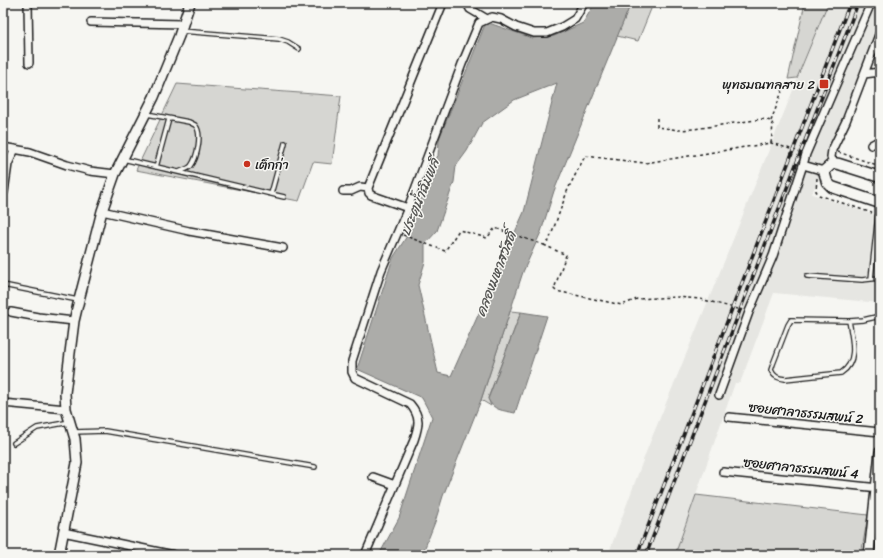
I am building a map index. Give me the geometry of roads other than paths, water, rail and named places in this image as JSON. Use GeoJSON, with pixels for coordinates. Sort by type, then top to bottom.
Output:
{"type":"FeatureCollection","features":[{"type":"Feature","properties":{"kind":"main road"},"geometry":{"type":"LineString","coordinates":[[879,202],[832,187],[827,182],[824,171],[833,163],[880,177]]}},
{"type":"Feature","properties":{"kind":"street"},"geometry":{"type":"LineString","coordinates":[[28,3],[29,63]]}},
{"type":"Feature","properties":{"kind":"street"},"geometry":{"type":"LineString","coordinates":[[59,555],[77,463],[77,450],[74,432],[66,409],[65,393],[74,321],[102,211],[115,174],[146,114],[182,28],[190,3]]}},
{"type":"Feature","properties":{"kind":"street"},"geometry":{"type":"LineString","coordinates":[[408,208],[371,195],[368,188],[443,3]]}},
{"type":"Feature","properties":{"kind":"street"},"geometry":{"type":"LineString","coordinates":[[467,3],[470,9],[487,18]]}},
{"type":"Feature","properties":{"kind":"street"},"geometry":{"type":"LineString","coordinates":[[365,555],[414,440],[418,427],[418,419],[416,411],[410,404],[355,378],[352,372],[352,361],[381,272],[408,208],[462,64],[479,23],[487,18],[501,18],[516,27],[534,33],[547,33],[562,27],[575,19],[584,3]]}},
{"type":"Feature","properties":{"kind":"street"},"geometry":{"type":"LineString","coordinates":[[719,395],[749,312],[773,256],[806,154],[871,3]]}},
{"type":"Feature","properties":{"kind":"street"},"geometry":{"type":"LineString","coordinates":[[91,22],[182,28]]}},
{"type":"Feature","properties":{"kind":"street"},"geometry":{"type":"LineString","coordinates":[[833,163],[831,157],[832,150],[846,120],[880,32]]}},
{"type":"Feature","properties":{"kind":"street"},"geometry":{"type":"LineString","coordinates":[[864,74],[880,72]]}},
{"type":"Feature","properties":{"kind":"street"},"geometry":{"type":"LineString","coordinates":[[871,145],[880,140]]}},
{"type":"Feature","properties":{"kind":"street"},"geometry":{"type":"LineString","coordinates":[[3,147],[30,152],[67,165],[90,171],[115,174]]}},
{"type":"Feature","properties":{"kind":"street"},"geometry":{"type":"LineString","coordinates":[[4,192],[8,164],[15,149]]}},
{"type":"Feature","properties":{"kind":"street"},"geometry":{"type":"LineString","coordinates":[[803,165],[824,171]]}},
{"type":"Feature","properties":{"kind":"street"},"geometry":{"type":"LineString","coordinates":[[343,191],[351,191],[360,187],[368,188]]}},
{"type":"Feature","properties":{"kind":"street"},"geometry":{"type":"LineString","coordinates":[[102,211],[189,231],[283,248]]}},
{"type":"Feature","properties":{"kind":"street"},"geometry":{"type":"LineString","coordinates":[[11,312],[74,321]]}},
{"type":"Feature","properties":{"kind":"street"},"geometry":{"type":"LineString","coordinates":[[3,403],[66,409]]}},
{"type":"Feature","properties":{"kind":"street","name":"ซอยศาลาธรรมสพน์ 2"},"geometry":{"type":"LineString","coordinates":[[729,417],[880,432]]}},
{"type":"Feature","properties":{"kind":"street"},"geometry":{"type":"LineString","coordinates":[[869,555],[878,488],[880,452]]}},
{"type":"Feature","properties":{"kind":"street","name":"ซอยศาลาธรรมสพน์ 4"},"geometry":{"type":"LineString","coordinates":[[722,472],[878,488]]}},
{"type":"Feature","properties":{"kind":"street"},"geometry":{"type":"LineString","coordinates":[[373,477],[395,485]]}},
{"type":"Feature","properties":{"kind":"street"},"geometry":{"type":"LineString","coordinates":[[64,532],[174,555]]}},
{"type":"Feature","properties":{"kind":"lane"},"geometry":{"type":"LineString","coordinates":[[182,28],[279,39],[288,42],[299,49]]}},
{"type":"Feature","properties":{"kind":"lane"},"geometry":{"type":"LineString","coordinates":[[146,114],[189,122],[195,125],[198,131],[199,146],[196,159],[190,167],[178,172]]}},
{"type":"Feature","properties":{"kind":"lane"},"geometry":{"type":"LineString","coordinates":[[156,167],[169,119]]}},
{"type":"Feature","properties":{"kind":"lane"},"geometry":{"type":"LineString","coordinates":[[271,194],[286,143]]}},
{"type":"Feature","properties":{"kind":"lane"},"geometry":{"type":"LineString","coordinates":[[123,158],[284,197]]}},
{"type":"Feature","properties":{"kind":"lane"},"geometry":{"type":"LineString","coordinates":[[871,279],[879,202]]}},
{"type":"Feature","properties":{"kind":"lane"},"geometry":{"type":"LineString","coordinates":[[808,276],[862,280],[880,278]]}},
{"type":"Feature","properties":{"kind":"lane"},"geometry":{"type":"LineString","coordinates":[[3,285],[79,300]]}},
{"type":"Feature","properties":{"kind":"lane"},"geometry":{"type":"LineString","coordinates":[[849,321],[853,346],[850,364],[846,370],[841,373],[785,380],[774,375],[771,370],[791,320],[849,321],[863,320],[880,316]]}},
{"type":"Feature","properties":{"kind":"lane"},"geometry":{"type":"LineString","coordinates":[[14,443],[37,428],[70,422]]}},
{"type":"Feature","properties":{"kind":"lane"},"geometry":{"type":"LineString","coordinates":[[74,432],[105,431],[315,467]]}},
{"type":"Feature","properties":{"kind":"water","name":"ประตูน้ำฉิมพลี"},"geometry":{"type":"Polygon","coordinates":[[[595,3],[631,3],[554,191],[541,232],[523,272],[481,400],[443,496],[422,555],[379,555],[399,518],[432,417],[422,398],[357,369],[393,258],[407,236],[408,218],[427,168],[438,156],[439,139],[486,22],[532,38],[554,36],[583,23],[595,3]],[[557,83],[514,100],[482,123],[467,151],[456,166],[454,182],[437,231],[425,244],[425,262],[418,285],[438,373],[451,376],[524,212],[557,83]]]}},
{"type":"Feature","properties":{"kind":"water"},"geometry":{"type":"Polygon","coordinates":[[[521,312],[547,316],[515,413],[496,408],[488,399],[521,312]]]}},
{"type":"Feature","properties":{"kind":"railway"},"geometry":{"type":"LineString","coordinates":[[637,555],[850,3]]}},
{"type":"Feature","properties":{"kind":"railway"},"geometry":{"type":"LineString","coordinates":[[646,555],[858,3]]}},
{"type":"Feature","properties":{"kind":"place","name":"พุทธมณฑลสาย 2"},"geometry":{"type":"Point","coordinates":[824,84]}},
{"type":"Feature","properties":{"kind":"place","name":"เต็กก่า"},"geometry":{"type":"Point","coordinates":[247,164]}},
{"type":"Feature","properties":{"kind":"water label","name":"คลองมหาสวัสดิ์"},"geometry":{"type":"Point","coordinates":[496,274]}}]}
